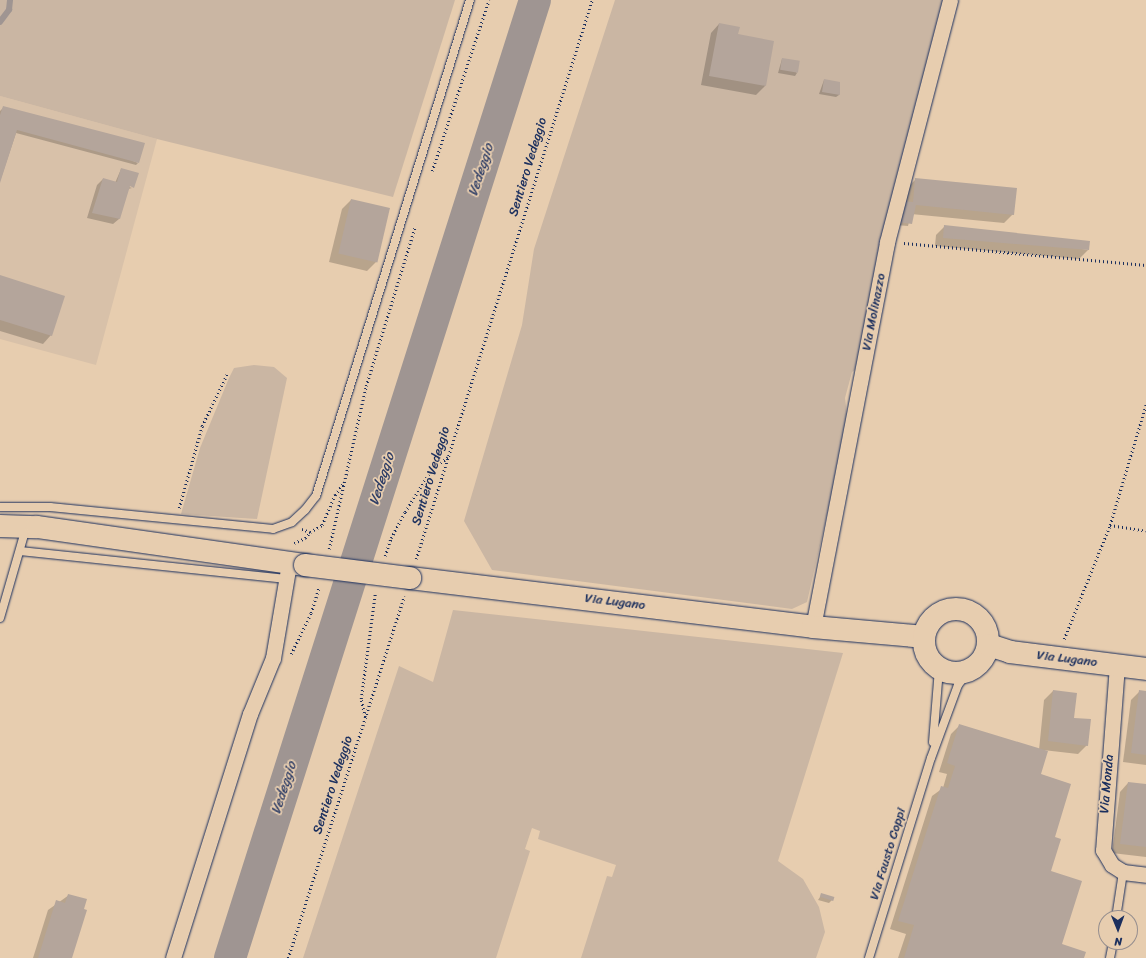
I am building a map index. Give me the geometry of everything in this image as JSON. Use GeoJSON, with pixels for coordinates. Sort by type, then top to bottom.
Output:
{"type":"FeatureCollection","features":[{"type":"Feature","properties":{"kind":"main road","name":"Via Lugano"},"geometry":{"type":"LineString","coordinates":[[0,526],[27,527],[294,569],[410,578],[813,627],[924,637]]}},
{"type":"Feature","properties":{"kind":"main road"},"geometry":{"type":"LineString","coordinates":[[966,610],[976,615],[984,624],[988,634],[989,645],[979,665],[969,671],[959,674],[939,669],[927,655],[924,637],[928,626],[944,611],[966,610]]}},
{"type":"Feature","properties":{"kind":"main road","name":"Via Lugano"},"geometry":{"type":"LineString","coordinates":[[989,645],[1010,652],[1146,669]]}},
{"type":"Feature","properties":{"kind":"street","name":"Via Molinazzo"},"geometry":{"type":"LineString","coordinates":[[813,627],[887,242],[950,0]]}},
{"type":"Feature","properties":{"kind":"street"},"geometry":{"type":"LineString","coordinates":[[173,958],[250,714],[273,658],[294,569]]}},
{"type":"Feature","properties":{"kind":"street","name":"Via Monda"},"geometry":{"type":"LineString","coordinates":[[1117,665],[1103,850],[1112,865],[1123,872]]}},
{"type":"Feature","properties":{"kind":"street"},"geometry":{"type":"LineString","coordinates":[[1123,872],[1146,875]]}},
{"type":"Feature","properties":{"kind":"lane"},"geometry":{"type":"LineString","coordinates":[[0,506],[50,507],[273,529],[292,522],[316,496],[470,0]]}},
{"type":"Feature","properties":{"kind":"lane"},"geometry":{"type":"LineString","coordinates":[[0,618],[27,527]]}},
{"type":"Feature","properties":{"kind":"lane"},"geometry":{"type":"LineString","coordinates":[[20,551],[294,569]]}},
{"type":"Feature","properties":{"kind":"lane","name":"Via Fausto Coppi"},"geometry":{"type":"LineString","coordinates":[[931,758],[937,719],[939,669]]}},
{"type":"Feature","properties":{"kind":"lane","name":"Via Fausto Coppi"},"geometry":{"type":"LineString","coordinates":[[869,958],[931,758],[958,685],[969,671]]}},
{"type":"Feature","properties":{"kind":"lane"},"geometry":{"type":"LineString","coordinates":[[1117,910],[1123,872]]}},
{"type":"Feature","properties":{"kind":"path"},"geometry":{"type":"LineString","coordinates":[[430,177],[489,0]]}},
{"type":"Feature","properties":{"kind":"path","name":"Sentiero Vedeggio"},"geometry":{"type":"LineString","coordinates":[[288,958],[410,578],[592,0]]}},
{"type":"Feature","properties":{"kind":"path"},"geometry":{"type":"LineString","coordinates":[[328,552],[366,386],[416,222]]}},
{"type":"Feature","properties":{"kind":"path"},"geometry":{"type":"LineString","coordinates":[[887,242],[1146,265]]}},
{"type":"Feature","properties":{"kind":"path"},"geometry":{"type":"LineString","coordinates":[[175,520],[202,426],[227,374]]}},
{"type":"Feature","properties":{"kind":"path"},"geometry":{"type":"LineString","coordinates":[[1056,657],[1110,525],[1146,404]]}},
{"type":"Feature","properties":{"kind":"path"},"geometry":{"type":"LineString","coordinates":[[292,522],[303,530],[316,530],[322,525],[335,495],[345,480]]}},
{"type":"Feature","properties":{"kind":"path"},"geometry":{"type":"LineString","coordinates":[[1110,525],[1146,530]]}},
{"type":"Feature","properties":{"kind":"path"},"geometry":{"type":"LineString","coordinates":[[288,661],[311,613],[320,582]]}},
{"type":"Feature","properties":{"kind":"shaded area"},"geometry":{"type":"Polygon","coordinates":[[[0,0],[455,0],[393,197],[157,139],[0,96],[0,0]]]}},
{"type":"Feature","properties":{"kind":"shaded area"},"geometry":{"type":"Polygon","coordinates":[[[615,0],[944,0],[855,370],[852,372],[845,398],[848,423],[807,602],[792,609],[492,570],[464,521],[522,325],[534,249],[615,0]]]}},
{"type":"Feature","properties":{"kind":"shaded area"},"geometry":{"type":"Polygon","coordinates":[[[0,96],[157,139],[96,365],[0,339],[0,96]]]}},
{"type":"Feature","properties":{"kind":"shaded area"},"geometry":{"type":"Polygon","coordinates":[[[254,365],[274,367],[287,378],[257,519],[181,514],[200,448],[229,378],[234,368],[254,365]]]}},
{"type":"Feature","properties":{"kind":"shaded area"},"geometry":{"type":"Polygon","coordinates":[[[453,610],[843,653],[778,861],[803,879],[819,907],[825,932],[816,958],[581,958],[607,876],[612,877],[616,865],[538,839],[540,831],[532,828],[525,849],[530,851],[496,958],[303,958],[399,666],[433,682],[453,610]]]}},
{"type":"Feature","properties":{"kind":"building"},"geometry":{"type":"Polygon","coordinates":[[[719,23],[740,27],[738,34],[774,41],[766,86],[709,76],[719,23]]]}},
{"type":"Feature","properties":{"kind":"building"},"geometry":{"type":"Polygon","coordinates":[[[782,58],[800,61],[798,73],[780,70],[782,58]]]}},
{"type":"Feature","properties":{"kind":"building"},"geometry":{"type":"Polygon","coordinates":[[[824,79],[840,82],[840,95],[822,92],[824,79]]]}},
{"type":"Feature","properties":{"kind":"building"},"geometry":{"type":"Polygon","coordinates":[[[3,106],[145,143],[139,163],[17,130],[0,183],[0,115],[3,106]]]}},
{"type":"Feature","properties":{"kind":"building"},"geometry":{"type":"Polygon","coordinates":[[[121,168],[139,173],[134,188],[130,186],[120,219],[92,213],[103,178],[117,182],[121,168]]]}},
{"type":"Feature","properties":{"kind":"building"},"geometry":{"type":"Polygon","coordinates":[[[915,178],[1017,188],[1014,215],[916,205],[912,224],[898,222],[902,201],[913,202],[915,178]]]}},
{"type":"Feature","properties":{"kind":"building"},"geometry":{"type":"Polygon","coordinates":[[[351,199],[390,208],[377,263],[338,254],[351,199]]]}},
{"type":"Feature","properties":{"kind":"building"},"geometry":{"type":"Polygon","coordinates":[[[944,225],[1090,241],[1089,250],[943,238],[944,225]]]}},
{"type":"Feature","properties":{"kind":"building"},"geometry":{"type":"Polygon","coordinates":[[[0,275],[65,296],[52,336],[0,320],[0,275]]]}},
{"type":"Feature","properties":{"kind":"building"},"geometry":{"type":"Polygon","coordinates":[[[1053,690],[1077,693],[1074,718],[1091,719],[1088,746],[1048,741],[1053,690]]]}},
{"type":"Feature","properties":{"kind":"building"},"geometry":{"type":"Polygon","coordinates":[[[1139,690],[1146,691],[1146,755],[1131,753],[1139,690]]]}},
{"type":"Feature","properties":{"kind":"building"},"geometry":{"type":"Polygon","coordinates":[[[959,724],[1048,751],[1041,774],[1071,784],[1055,837],[1061,839],[1051,871],[1082,881],[1062,944],[1086,952],[1084,958],[904,958],[914,925],[898,921],[941,786],[948,788],[955,766],[947,763],[959,724]]]}},
{"type":"Feature","properties":{"kind":"building"},"geometry":{"type":"Polygon","coordinates":[[[1128,782],[1146,784],[1146,847],[1120,844],[1128,782]]]}},
{"type":"Feature","properties":{"kind":"building"},"geometry":{"type":"Polygon","coordinates":[[[821,893],[834,897],[833,901],[820,897],[821,893]]]}},
{"type":"Feature","properties":{"kind":"building"},"geometry":{"type":"Polygon","coordinates":[[[68,894],[87,899],[84,909],[87,910],[72,958],[38,958],[56,900],[65,903],[68,894]]]}},
{"type":"Feature","properties":{"kind":"waterway"},"geometry":{"type":"LineString","coordinates":[[0,22],[9,10],[10,0]]}},
{"type":"Feature","properties":{"kind":"waterway","name":"Vedeggio"},"geometry":{"type":"LineString","coordinates":[[230,958],[535,0]]}}]}
